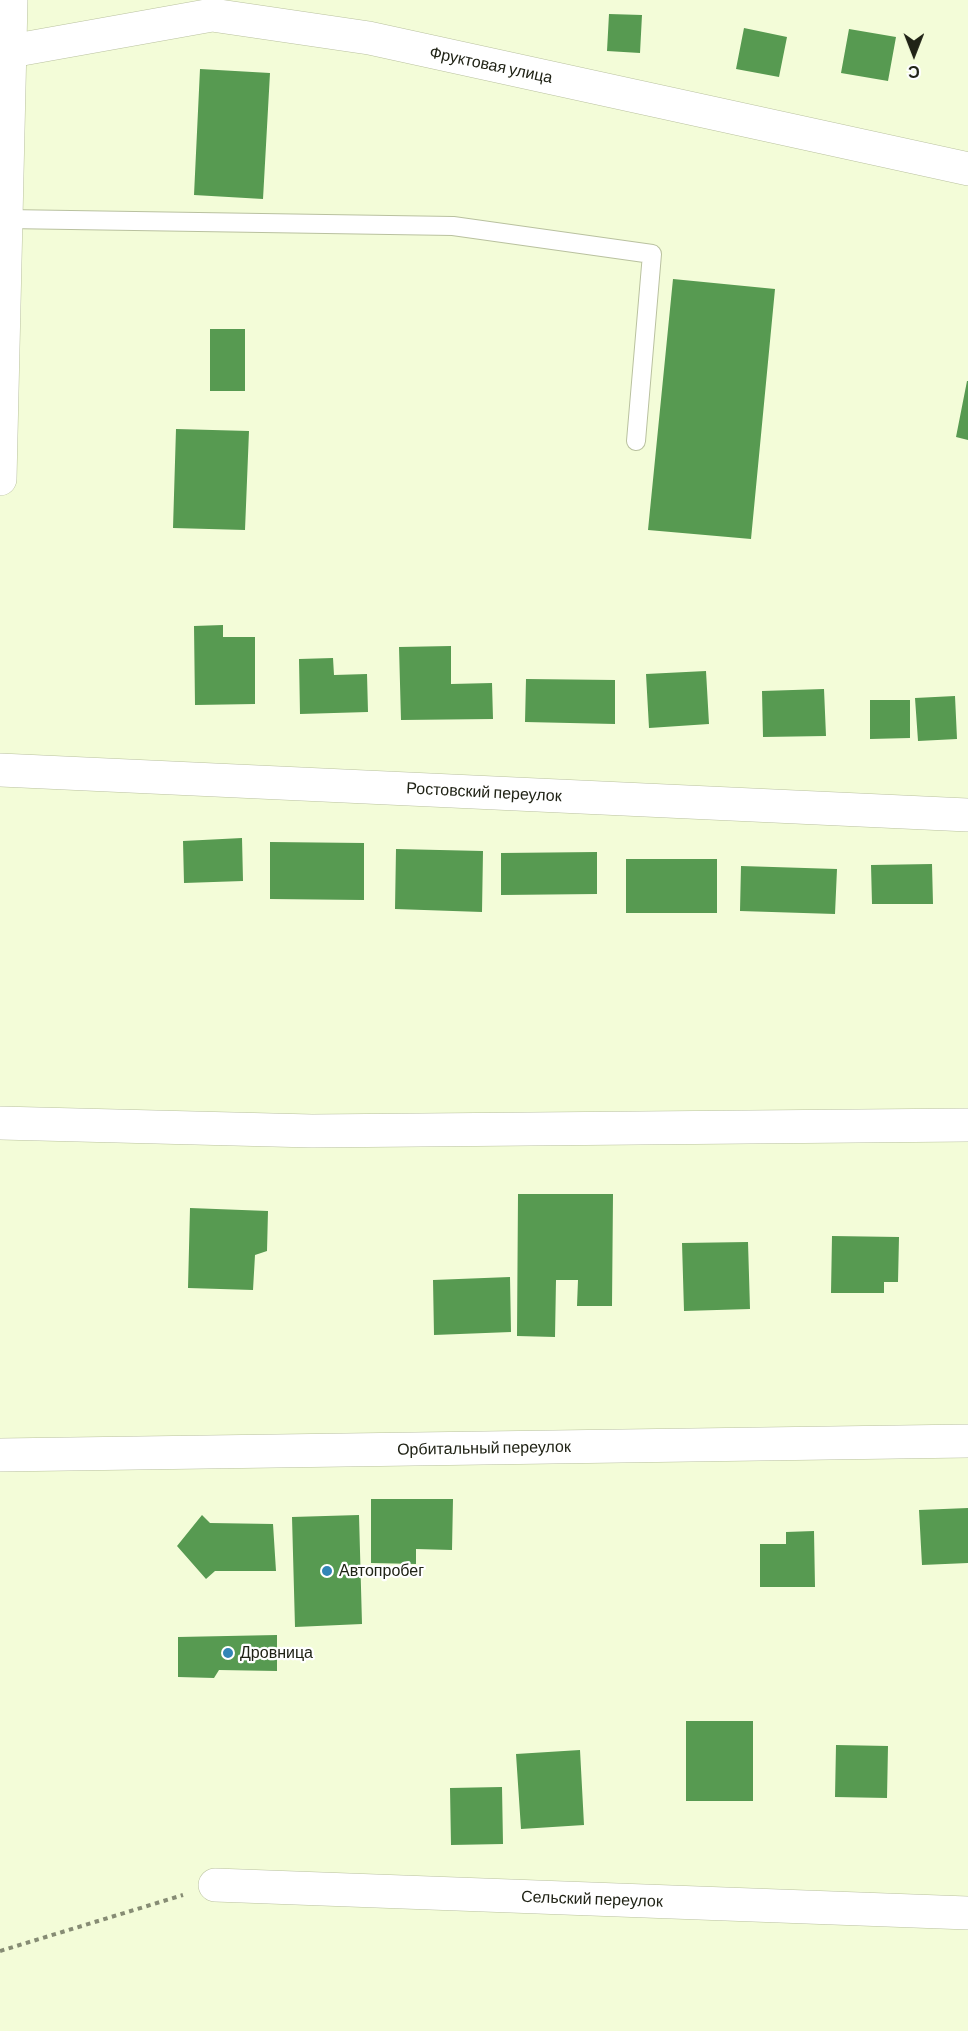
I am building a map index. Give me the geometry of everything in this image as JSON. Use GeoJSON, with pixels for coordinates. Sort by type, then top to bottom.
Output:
{"type":"FeatureCollection","features":[{"type":"Feature","properties":{"kind":"street"},"geometry":{"type":"LineString","coordinates":[[0,479],[11,0]]}},
{"type":"Feature","properties":{"kind":"street","name":"Фруктовая улица"},"geometry":{"type":"LineString","coordinates":[[11,51],[212,15],[369,38],[968,170]]}},
{"type":"Feature","properties":{"kind":"street","name":"Ростовский переулок"},"geometry":{"type":"LineString","coordinates":[[0,770],[968,815]]}},
{"type":"Feature","properties":{"kind":"street"},"geometry":{"type":"LineString","coordinates":[[0,1124],[312,1131],[968,1125]]}},
{"type":"Feature","properties":{"kind":"street","name":"Орбитальный переулок"},"geometry":{"type":"LineString","coordinates":[[0,1455],[968,1441]]}},
{"type":"Feature","properties":{"kind":"street","name":"Сельский переулок"},"geometry":{"type":"LineString","coordinates":[[215,1885],[968,1914]]}},
{"type":"Feature","properties":{"kind":"lane"},"geometry":{"type":"LineString","coordinates":[[6,219],[453,226],[652,254],[636,441]]}},
{"type":"Feature","properties":{"kind":"path"},"geometry":{"type":"LineString","coordinates":[[0,1951],[215,1885]]}},
{"type":"Feature","properties":{"kind":"building"},"geometry":{"type":"Polygon","coordinates":[[[609,14],[642,15],[640,53],[607,51],[609,14]]]}},
{"type":"Feature","properties":{"kind":"building"},"geometry":{"type":"Polygon","coordinates":[[[744,28],[787,37],[779,77],[736,69],[744,28]]]}},
{"type":"Feature","properties":{"kind":"building"},"geometry":{"type":"Polygon","coordinates":[[[849,29],[896,37],[888,81],[841,73],[849,29]]]}},
{"type":"Feature","properties":{"kind":"building"},"geometry":{"type":"Polygon","coordinates":[[[200,69],[270,73],[263,199],[194,195],[200,69]]]}},
{"type":"Feature","properties":{"kind":"building"},"geometry":{"type":"Polygon","coordinates":[[[673,279],[775,289],[751,539],[648,530],[673,279]]]}},
{"type":"Feature","properties":{"kind":"building"},"geometry":{"type":"Polygon","coordinates":[[[210,329],[245,329],[245,391],[210,391],[210,329]]]}},
{"type":"Feature","properties":{"kind":"building"},"geometry":{"type":"Polygon","coordinates":[[[968,381],[968,440],[956,437],[968,381]]]}},
{"type":"Feature","properties":{"kind":"building"},"geometry":{"type":"Polygon","coordinates":[[[176,429],[249,431],[245,530],[173,528],[176,429]]]}},
{"type":"Feature","properties":{"kind":"building"},"geometry":{"type":"Polygon","coordinates":[[[223,625],[223,637],[255,637],[255,704],[195,705],[194,626],[223,625]]]}},
{"type":"Feature","properties":{"kind":"building"},"geometry":{"type":"Polygon","coordinates":[[[451,646],[451,684],[492,683],[493,719],[401,720],[399,647],[451,646]]]}},
{"type":"Feature","properties":{"kind":"building"},"geometry":{"type":"Polygon","coordinates":[[[333,658],[334,675],[367,674],[368,712],[300,714],[299,659],[333,658]]]}},
{"type":"Feature","properties":{"kind":"building"},"geometry":{"type":"Polygon","coordinates":[[[706,671],[709,724],[649,728],[646,674],[706,671]]]}},
{"type":"Feature","properties":{"kind":"building"},"geometry":{"type":"Polygon","coordinates":[[[526,679],[615,680],[615,724],[525,722],[526,679]]]}},
{"type":"Feature","properties":{"kind":"building"},"geometry":{"type":"Polygon","coordinates":[[[824,689],[826,736],[763,737],[762,691],[824,689]]]}},
{"type":"Feature","properties":{"kind":"building"},"geometry":{"type":"Polygon","coordinates":[[[955,696],[957,739],[918,741],[915,698],[955,696]]]}},
{"type":"Feature","properties":{"kind":"building"},"geometry":{"type":"Polygon","coordinates":[[[870,700],[910,700],[910,738],[870,739],[870,700]]]}},
{"type":"Feature","properties":{"kind":"building"},"geometry":{"type":"Polygon","coordinates":[[[242,838],[243,881],[184,883],[183,841],[242,838]]]}},
{"type":"Feature","properties":{"kind":"building"},"geometry":{"type":"Polygon","coordinates":[[[270,842],[364,843],[364,900],[270,899],[270,842]]]}},
{"type":"Feature","properties":{"kind":"building"},"geometry":{"type":"Polygon","coordinates":[[[396,849],[483,851],[482,912],[395,909],[396,849]]]}},
{"type":"Feature","properties":{"kind":"building"},"geometry":{"type":"Polygon","coordinates":[[[597,852],[597,894],[501,895],[501,853],[597,852]]]}},
{"type":"Feature","properties":{"kind":"building"},"geometry":{"type":"Polygon","coordinates":[[[626,859],[717,859],[717,913],[626,913],[626,859]]]}},
{"type":"Feature","properties":{"kind":"building"},"geometry":{"type":"Polygon","coordinates":[[[932,864],[933,904],[872,904],[871,865],[932,864]]]}},
{"type":"Feature","properties":{"kind":"building"},"geometry":{"type":"Polygon","coordinates":[[[741,866],[837,869],[835,914],[740,911],[741,866]]]}},
{"type":"Feature","properties":{"kind":"building"},"geometry":{"type":"Polygon","coordinates":[[[518,1194],[613,1194],[612,1306],[577,1306],[578,1280],[556,1280],[555,1337],[517,1336],[518,1194]]]}},
{"type":"Feature","properties":{"kind":"building"},"geometry":{"type":"Polygon","coordinates":[[[190,1208],[268,1211],[267,1251],[255,1255],[253,1290],[188,1288],[190,1208]]]}},
{"type":"Feature","properties":{"kind":"building"},"geometry":{"type":"Polygon","coordinates":[[[832,1236],[899,1237],[898,1282],[884,1282],[884,1293],[831,1293],[832,1236]]]}},
{"type":"Feature","properties":{"kind":"building"},"geometry":{"type":"Polygon","coordinates":[[[748,1242],[750,1309],[684,1311],[682,1243],[748,1242]]]}},
{"type":"Feature","properties":{"kind":"building"},"geometry":{"type":"Polygon","coordinates":[[[510,1277],[511,1332],[434,1335],[433,1280],[510,1277]]]}},
{"type":"Feature","properties":{"kind":"building"},"geometry":{"type":"Polygon","coordinates":[[[371,1499],[453,1499],[452,1550],[416,1549],[416,1564],[371,1563],[371,1499]]]}},
{"type":"Feature","properties":{"kind":"building"},"geometry":{"type":"Polygon","coordinates":[[[968,1508],[968,1563],[922,1565],[919,1510],[968,1508]]]}},
{"type":"Feature","properties":{"kind":"building"},"geometry":{"type":"Polygon","coordinates":[[[202,1515],[210,1523],[273,1524],[276,1571],[215,1571],[206,1579],[177,1546],[202,1515]]]}},
{"type":"Feature","properties":{"kind":"building","name":"Автопробег"},"geometry":{"type":"Polygon","coordinates":[[[359,1515],[362,1624],[295,1627],[292,1517],[359,1515]]]}},
{"type":"Feature","properties":{"kind":"building"},"geometry":{"type":"Polygon","coordinates":[[[814,1531],[815,1587],[760,1587],[760,1544],[786,1544],[786,1532],[814,1531]]]}},
{"type":"Feature","properties":{"kind":"building","name":"Дровница"},"geometry":{"type":"Polygon","coordinates":[[[277,1635],[277,1671],[219,1670],[214,1678],[178,1677],[178,1637],[277,1635]]]}},
{"type":"Feature","properties":{"kind":"building"},"geometry":{"type":"Polygon","coordinates":[[[686,1721],[753,1721],[753,1801],[686,1801],[686,1721]]]}},
{"type":"Feature","properties":{"kind":"building"},"geometry":{"type":"Polygon","coordinates":[[[836,1745],[888,1746],[887,1798],[835,1797],[836,1745]]]}},
{"type":"Feature","properties":{"kind":"building"},"geometry":{"type":"Polygon","coordinates":[[[580,1750],[584,1825],[521,1829],[516,1754],[580,1750]]]}},
{"type":"Feature","properties":{"kind":"building"},"geometry":{"type":"Polygon","coordinates":[[[502,1787],[503,1844],[451,1845],[450,1788],[502,1787]]]}},
{"type":"Feature","properties":{"kind":"place","name":"Автопробег"},"geometry":{"type":"Point","coordinates":[327,1571]}},
{"type":"Feature","properties":{"kind":"place","name":"Дровница"},"geometry":{"type":"Point","coordinates":[228,1653]}}]}
